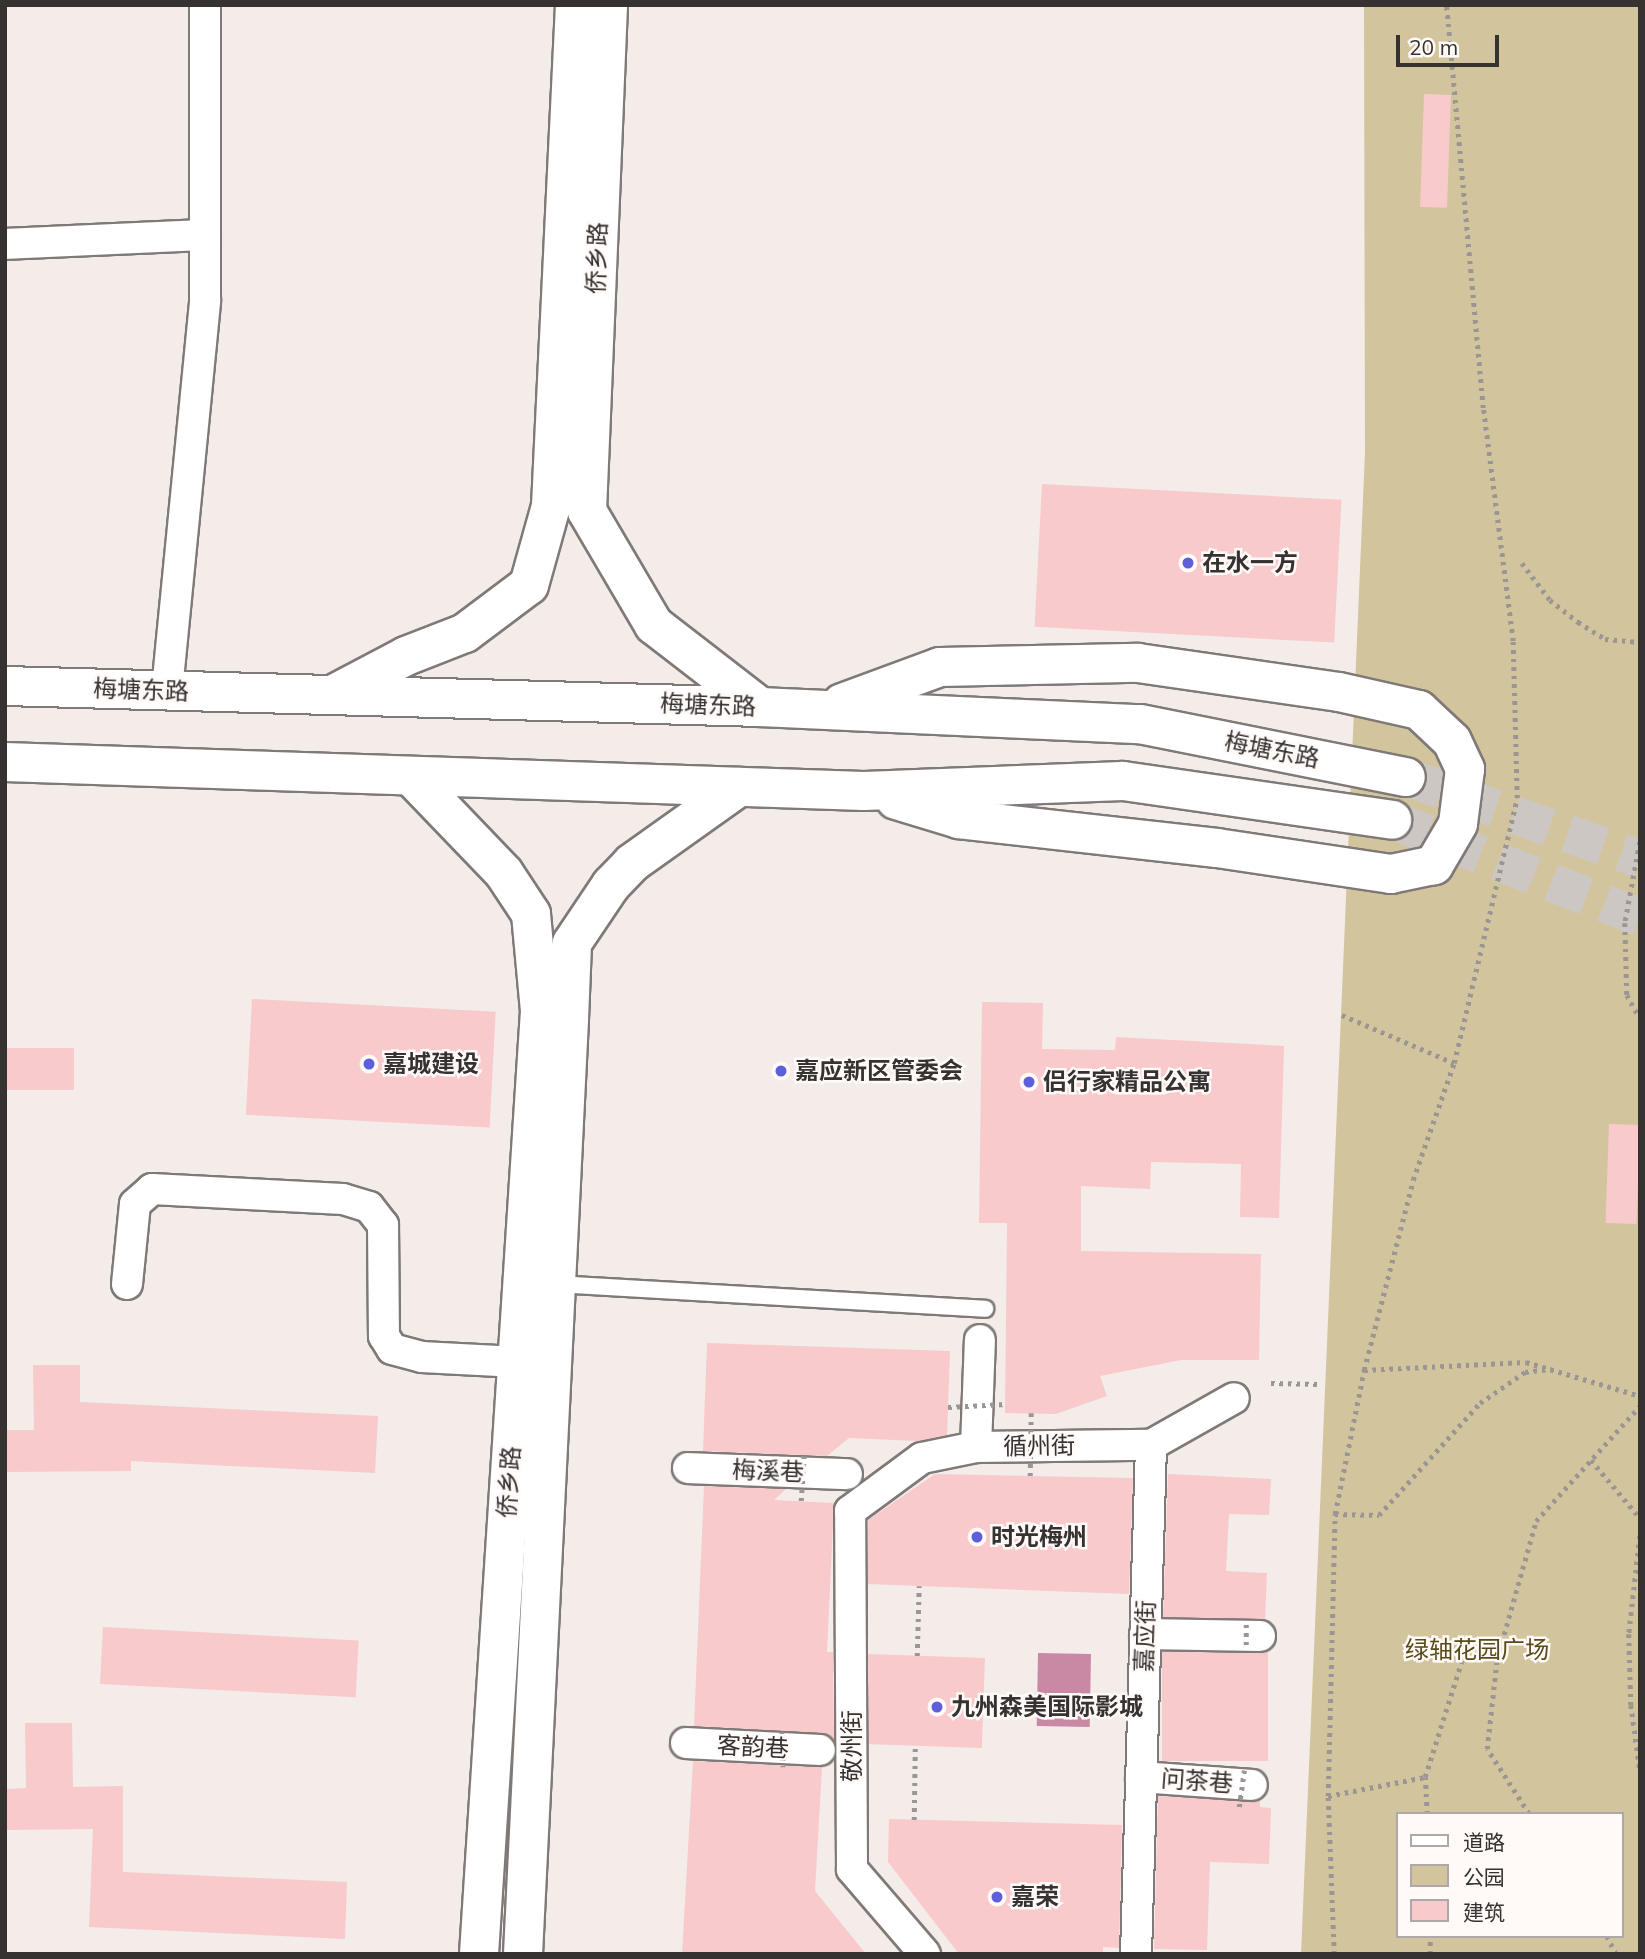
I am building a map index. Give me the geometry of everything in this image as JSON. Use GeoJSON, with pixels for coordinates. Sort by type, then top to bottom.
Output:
{"type":"FeatureCollection","features":[{"type":"Feature","properties":{"kind":"main road","name":"侨乡路"},"geometry":{"type":"LineString","coordinates":[[569,509],[575,5]]}},
{"type":"Feature","properties":{"kind":"main road","name":"侨乡路"},"geometry":{"type":"LineString","coordinates":[[569,509],[608,5]]}},
{"type":"Feature","properties":{"kind":"main road"},"geometry":{"type":"LineString","coordinates":[[332,695],[406,656],[465,633],[529,585],[569,509],[654,625],[760,707]]}},
{"type":"Feature","properties":{"kind":"main road"},"geometry":{"type":"LineString","coordinates":[[827,709],[940,667],[1138,663],[1339,692],[1419,710],[1452,741],[1465,769],[1458,824],[1434,865],[1391,874],[1217,848],[959,819],[864,791]]}},
{"type":"Feature","properties":{"kind":"main road","name":"梅塘东路"},"geometry":{"type":"LineString","coordinates":[[5,686],[827,709],[1140,724],[1406,777]]}},
{"type":"Feature","properties":{"kind":"main road","name":"梅塘东路"},"geometry":{"type":"LineString","coordinates":[[5,762],[864,791],[1123,781],[1392,820]]}},
{"type":"Feature","properties":{"kind":"main road"},"geometry":{"type":"LineString","coordinates":[[411,776],[504,873],[531,914],[554,1015]]}},
{"type":"Feature","properties":{"kind":"main road"},"geometry":{"type":"LineString","coordinates":[[554,1015],[572,943],[611,885],[632,863],[739,787]]}},
{"type":"Feature","properties":{"kind":"main road","name":"侨乡路"},"geometry":{"type":"LineString","coordinates":[[523,1954],[555,1284],[554,1015]]}},
{"type":"Feature","properties":{"kind":"main road","name":"侨乡路"},"geometry":{"type":"LineString","coordinates":[[479,1954],[517,1362],[554,1015]]}},
{"type":"Feature","properties":{"kind":"street"},"geometry":{"type":"LineString","coordinates":[[167,691],[205,301],[205,5]]}},
{"type":"Feature","properties":{"kind":"street"},"geometry":{"type":"LineString","coordinates":[[5,244],[205,235]]}},
{"type":"Feature","properties":{"kind":"street"},"geometry":{"type":"LineString","coordinates":[[127,1284],[133,1211],[152,1189],[343,1199],[369,1207],[383,1225],[384,1336],[392,1349],[422,1357],[517,1362]]}},
{"type":"Feature","properties":{"kind":"street"},"geometry":{"type":"LineString","coordinates":[[976,1447],[979,1340]]}},
{"type":"Feature","properties":{"kind":"street","name":"循州街"},"geometry":{"type":"LineString","coordinates":[[850,1511],[922,1458],[976,1447],[1151,1445],[1234,1398]]}},
{"type":"Feature","properties":{"kind":"street","name":"嘉应街"},"geometry":{"type":"LineString","coordinates":[[1136,1954],[1151,1445]]}},
{"type":"Feature","properties":{"kind":"street","name":"梅溪巷"},"geometry":{"type":"LineString","coordinates":[[688,1468],[847,1474]]}},
{"type":"Feature","properties":{"kind":"street","name":"敬州街"},"geometry":{"type":"LineString","coordinates":[[850,1511],[852,1868],[918,1951]]}},
{"type":"Feature","properties":{"kind":"street"},"geometry":{"type":"LineString","coordinates":[[1145,1634],[1251,1635]]}},
{"type":"Feature","properties":{"kind":"street","name":"客韵巷"},"geometry":{"type":"LineString","coordinates":[[686,1743],[820,1750]]}},
{"type":"Feature","properties":{"kind":"street","name":"问茶巷"},"geometry":{"type":"LineString","coordinates":[[1141,1777],[1245,1787]]}},
{"type":"Feature","properties":{"kind":"lane"},"geometry":{"type":"LineString","coordinates":[[555,1284],[985,1309]]}},
{"type":"Feature","properties":{"kind":"path"},"geometry":{"type":"LineString","coordinates":[[1334,1954],[1328,1796],[1335,1514],[1364,1370],[1413,1180],[1454,1063],[1517,798],[1513,641],[1483,408],[1446,5]]}},
{"type":"Feature","properties":{"kind":"path"},"geometry":{"type":"LineString","coordinates":[[1522,563],[1550,600],[1578,622],[1605,639],[1640,642]]}},
{"type":"Feature","properties":{"kind":"path"},"geometry":{"type":"LineString","coordinates":[[1640,842],[1625,923],[1627,995],[1640,1018]]}},
{"type":"Feature","properties":{"kind":"path"},"geometry":{"type":"LineString","coordinates":[[1342,1015],[1454,1063]]}},
{"type":"Feature","properties":{"kind":"path"},"geometry":{"type":"LineString","coordinates":[[1364,1370],[1526,1362],[1640,1396]]}},
{"type":"Feature","properties":{"kind":"path"},"geometry":{"type":"LineString","coordinates":[[1335,1514],[1380,1515],[1480,1403],[1525,1372],[1555,1369]]}},
{"type":"Feature","properties":{"kind":"path"},"geometry":{"type":"LineString","coordinates":[[1271,1383],[1320,1384]]}},
{"type":"Feature","properties":{"kind":"path"},"geometry":{"type":"LineString","coordinates":[[948,1406],[1005,1404]]}},
{"type":"Feature","properties":{"kind":"path"},"geometry":{"type":"LineString","coordinates":[[1528,1812],[1487,1749],[1497,1659],[1536,1521],[1640,1406]]}},
{"type":"Feature","properties":{"kind":"path"},"geometry":{"type":"LineString","coordinates":[[1030,1476],[1031,1413]]}},
{"type":"Feature","properties":{"kind":"path"},"geometry":{"type":"LineString","coordinates":[[801,1501],[804,1457]]}},
{"type":"Feature","properties":{"kind":"path"},"geometry":{"type":"LineString","coordinates":[[1591,1460],[1640,1518]]}},
{"type":"Feature","properties":{"kind":"path"},"geometry":{"type":"LineString","coordinates":[[1640,1536],[1629,1634],[1631,1705],[1640,1771]]}},
{"type":"Feature","properties":{"kind":"path"},"geometry":{"type":"LineString","coordinates":[[917,1656],[919,1586]]}},
{"type":"Feature","properties":{"kind":"path"},"geometry":{"type":"LineString","coordinates":[[1427,1812],[1425,1777],[1470,1635]]}},
{"type":"Feature","properties":{"kind":"path"},"geometry":{"type":"LineString","coordinates":[[782,1732],[783,1767]]}},
{"type":"Feature","properties":{"kind":"path"},"geometry":{"type":"LineString","coordinates":[[914,1820],[915,1746]]}},
{"type":"Feature","properties":{"kind":"path"},"geometry":{"type":"LineString","coordinates":[[1328,1796],[1425,1777]]}},
{"type":"Feature","properties":{"kind":"path"},"geometry":{"type":"LineString","coordinates":[[1608,1938],[1616,1954]]}},
{"type":"Feature","properties":{"kind":"green space","name":"绿轴花园广场"},"geometry":{"type":"Polygon","coordinates":[[[1364,5],[1640,5],[1640,1954],[1301,1954],[1365,452],[1364,5]]]}},
{"type":"Feature","properties":{"kind":"shaded area"},"geometry":{"type":"Polygon","coordinates":[[[1038,1653],[1091,1654],[1090,1727],[1037,1726],[1038,1653]]]}},
{"type":"Feature","properties":{"kind":"building"},"geometry":{"type":"Polygon","coordinates":[[[1424,94],[1451,95],[1447,208],[1420,207],[1424,94]]]}},
{"type":"Feature","properties":{"kind":"building","name":"在水一方"},"geometry":{"type":"Polygon","coordinates":[[[1042,484],[1342,500],[1334,643],[1035,627],[1042,484]]]}},
{"type":"Feature","properties":{"kind":"building","name":"嘉城建设"},"geometry":{"type":"Polygon","coordinates":[[[252,999],[496,1012],[490,1128],[246,1115],[252,999]]]}},
{"type":"Feature","properties":{"kind":"building"},"geometry":{"type":"Polygon","coordinates":[[[982,1002],[1043,1003],[1042,1049],[1115,1050],[1116,1037],[1284,1046],[1279,1218],[1240,1217],[1241,1164],[1151,1162],[1150,1189],[1081,1186],[1081,1251],[1261,1254],[1259,1360],[1181,1360],[1100,1376],[1107,1396],[1056,1414],[1005,1413],[1007,1223],[979,1223],[982,1002]]]}},
{"type":"Feature","properties":{"kind":"building"},"geometry":{"type":"Polygon","coordinates":[[[5,1048],[74,1048],[74,1090],[5,1090],[5,1048]]]}},
{"type":"Feature","properties":{"kind":"building"},"geometry":{"type":"Polygon","coordinates":[[[1609,1124],[1640,1125],[1637,1224],[1606,1223],[1609,1124]]]}},
{"type":"Feature","properties":{"kind":"building"},"geometry":{"type":"Polygon","coordinates":[[[707,1343],[950,1351],[947,1435],[918,1441],[849,1438],[827,1456],[703,1451],[707,1343]]]}},
{"type":"Feature","properties":{"kind":"building"},"geometry":{"type":"Polygon","coordinates":[[[33,1365],[80,1365],[80,1402],[378,1416],[375,1473],[131,1461],[131,1471],[5,1472],[5,1430],[34,1430],[33,1365]]]}},
{"type":"Feature","properties":{"kind":"building"},"geometry":{"type":"Polygon","coordinates":[[[935,1474],[1133,1478],[1129,1594],[868,1584],[868,1520],[935,1474]]]}},
{"type":"Feature","properties":{"kind":"building"},"geometry":{"type":"Polygon","coordinates":[[[1168,1474],[1271,1479],[1269,1515],[1229,1514],[1226,1571],[1267,1573],[1265,1620],[1163,1617],[1168,1474]]]}},
{"type":"Feature","properties":{"kind":"building"},"geometry":{"type":"Polygon","coordinates":[[[704,1486],[786,1489],[774,1500],[834,1503],[827,1652],[833,1652],[834,1740],[821,1733],[694,1726],[704,1486]]]}},
{"type":"Feature","properties":{"kind":"building"},"geometry":{"type":"Polygon","coordinates":[[[103,1627],[359,1640],[356,1697],[100,1684],[103,1627]]]}},
{"type":"Feature","properties":{"kind":"building"},"geometry":{"type":"Polygon","coordinates":[[[1162,1652],[1268,1652],[1268,1761],[1162,1761],[1162,1652]]]}},
{"type":"Feature","properties":{"kind":"building"},"geometry":{"type":"Polygon","coordinates":[[[868,1654],[985,1658],[982,1748],[865,1744],[868,1654]]]}},
{"type":"Feature","properties":{"kind":"building"},"geometry":{"type":"Polygon","coordinates":[[[25,1723],[72,1723],[73,1787],[123,1786],[123,1872],[347,1882],[345,1939],[89,1927],[93,1829],[5,1830],[5,1789],[26,1788],[25,1723]]]}},
{"type":"Feature","properties":{"kind":"building"},"geometry":{"type":"Polygon","coordinates":[[[693,1761],[822,1767],[815,1891],[866,1954],[682,1954],[693,1761]]]}},
{"type":"Feature","properties":{"kind":"building"},"geometry":{"type":"Polygon","coordinates":[[[1158,1796],[1260,1800],[1260,1807],[1271,1808],[1269,1864],[1210,1862],[1207,1950],[1154,1949],[1158,1796]]]}},
{"type":"Feature","properties":{"kind":"building"},"geometry":{"type":"Polygon","coordinates":[[[889,1819],[1122,1825],[1119,1948],[1103,1947],[1103,1954],[959,1954],[888,1862],[889,1819]]]}},
{"type":"Feature","properties":{"kind":"tunnel"},"geometry":{"type":"LineString","coordinates":[[1406,777],[1640,859]]}},
{"type":"Feature","properties":{"kind":"tunnel"},"geometry":{"type":"LineString","coordinates":[[1392,820],[1640,917]]}},
{"type":"Feature","properties":{"kind":"place","name":"在水一方"},"geometry":{"type":"Point","coordinates":[1188,563]}},
{"type":"Feature","properties":{"kind":"place","name":"嘉城建设"},"geometry":{"type":"Point","coordinates":[369,1064]}},
{"type":"Feature","properties":{"kind":"place","name":"嘉应新区管委会"},"geometry":{"type":"Point","coordinates":[781,1071]}},
{"type":"Feature","properties":{"kind":"place","name":"侣行家精品公寓"},"geometry":{"type":"Point","coordinates":[1029,1082]}},
{"type":"Feature","properties":{"kind":"place","name":"时光梅州"},"geometry":{"type":"Point","coordinates":[977,1537]}},
{"type":"Feature","properties":{"kind":"place","name":"九州森美国际影城"},"geometry":{"type":"Point","coordinates":[937,1707]}},
{"type":"Feature","properties":{"kind":"place","name":"嘉荣"},"geometry":{"type":"Point","coordinates":[997,1897]}}]}
